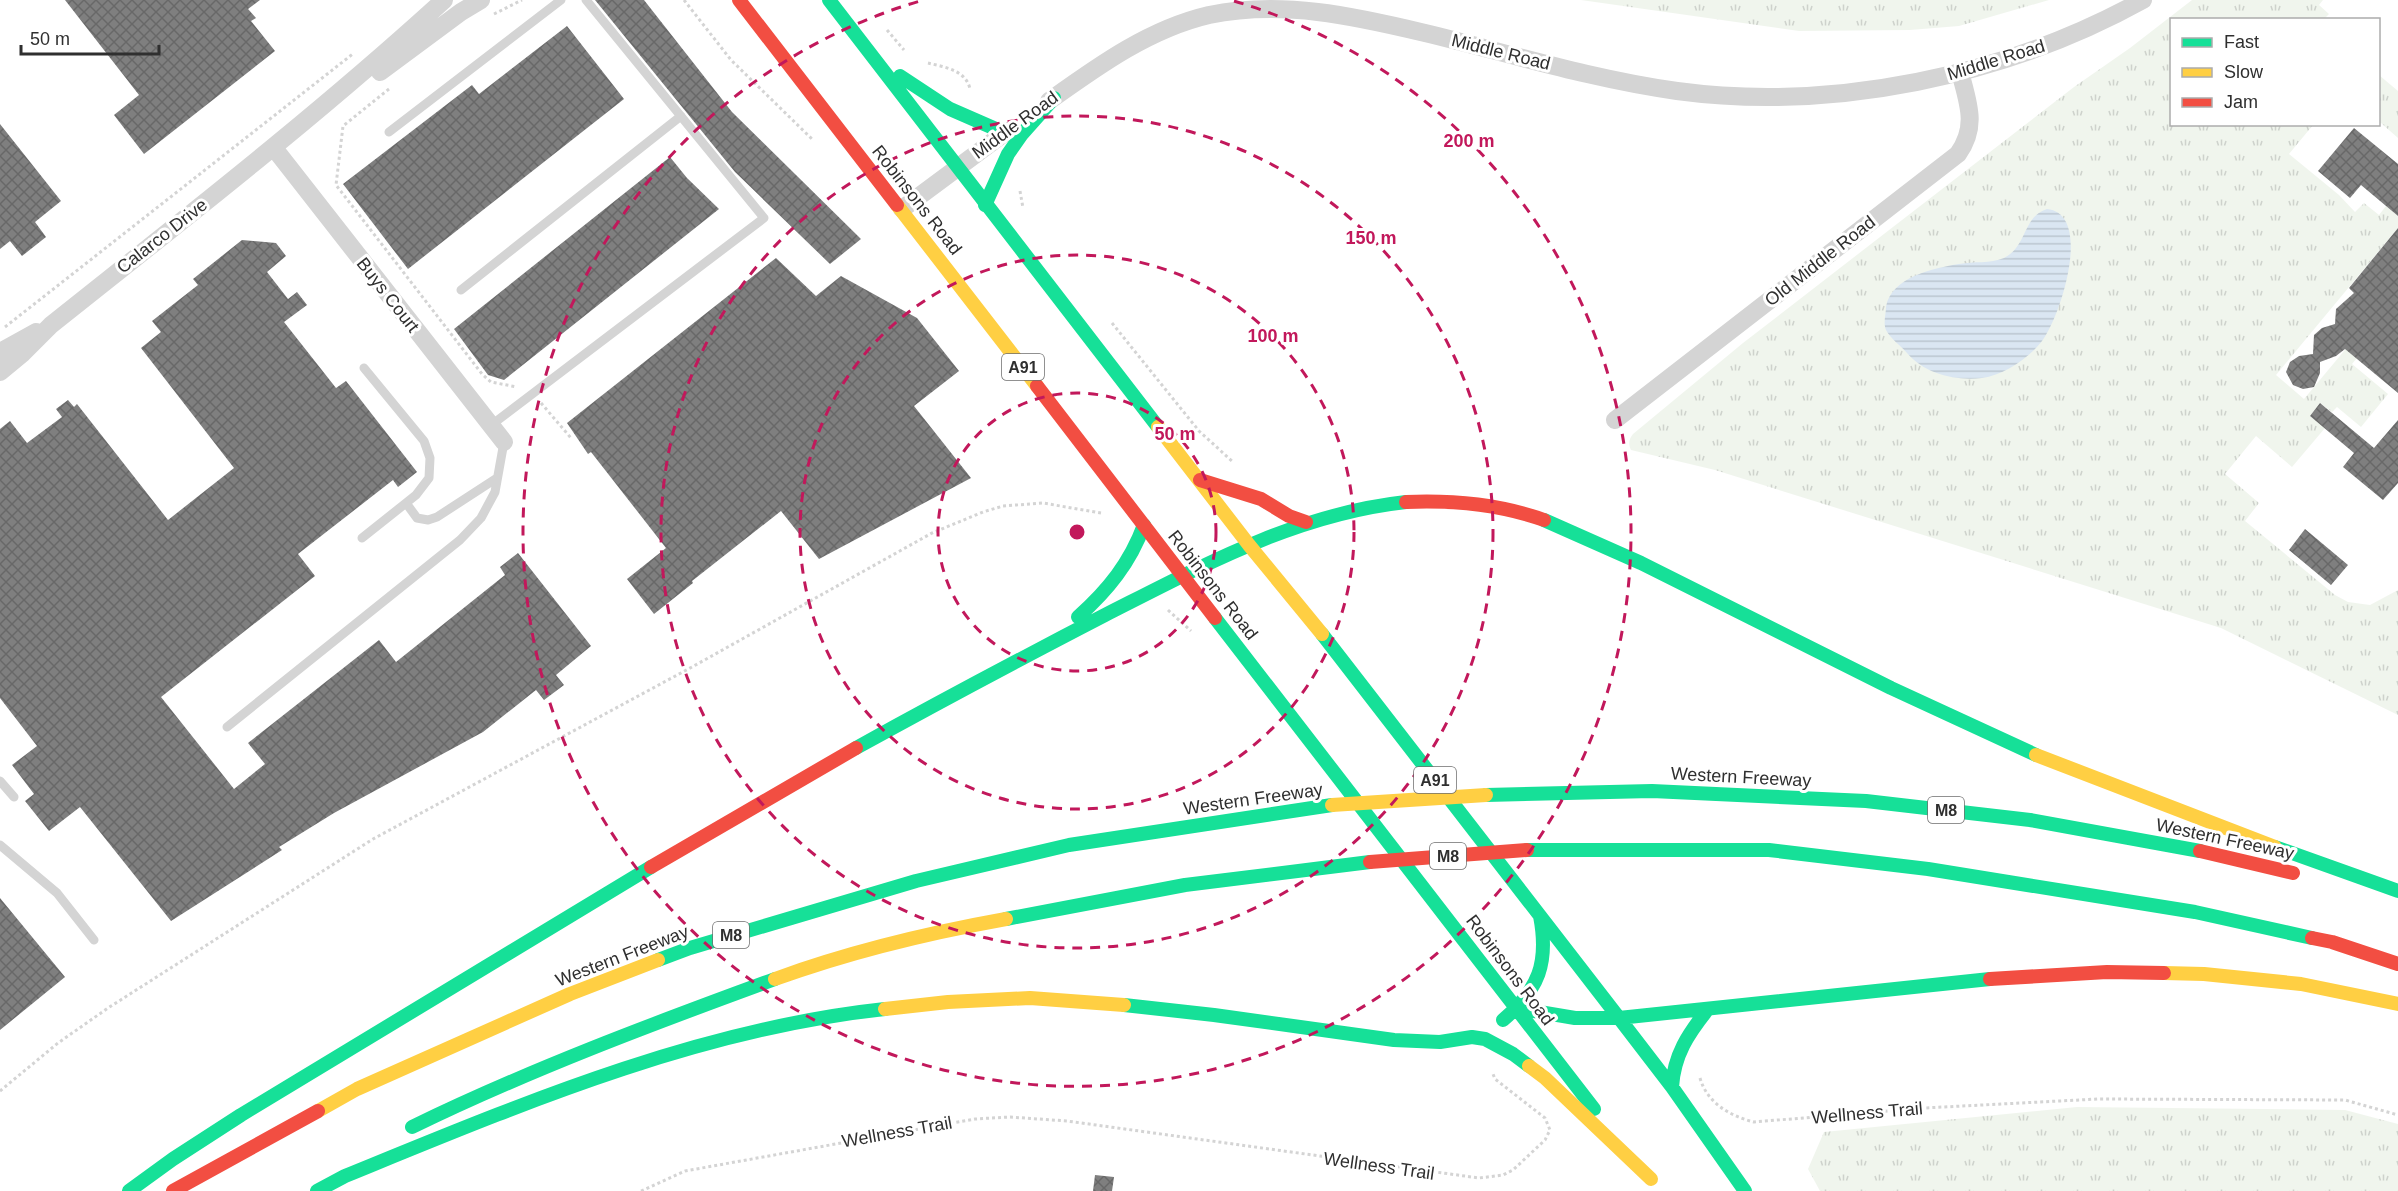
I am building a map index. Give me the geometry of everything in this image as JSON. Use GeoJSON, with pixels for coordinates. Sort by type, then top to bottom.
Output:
{"type":"FeatureCollection","features":[{"type":"Feature","properties":{"kind":"main road","name":"Robinsons Road"},"geometry":{"type":"LineString","coordinates":[[739,0],[1516,1008],[1660,1191]]}},
{"type":"Feature","properties":{"kind":"main road","name":"A91"},"geometry":{"type":"LineString","coordinates":[[829,0],[985,205],[1540,916],[1672,1088],[1745,1191]]}},
{"type":"Feature","properties":{"kind":"main road"},"geometry":{"type":"LineString","coordinates":[[870,53],[917,89],[966,118],[1005,132]]}},
{"type":"Feature","properties":{"kind":"main road"},"geometry":{"type":"LineString","coordinates":[[985,205],[1008,154],[1022,134],[1054,98]]}},
{"type":"Feature","properties":{"kind":"main road"},"geometry":{"type":"LineString","coordinates":[[1200,480],[1261,499],[1289,516],[1306,522]]}},
{"type":"Feature","properties":{"kind":"main road"},"geometry":{"type":"LineString","coordinates":[[129,1191],[234,1120],[685,846],[910,717],[1183,575],[1249,545],[1306,522],[1381,506],[1419,501],[1499,507],[1538,519],[1589,539],[1674,579],[1889,687],[2027,751],[2216,826],[2398,891]]}},
{"type":"Feature","properties":{"kind":"main road"},"geometry":{"type":"LineString","coordinates":[[1028,654],[1079,616],[1116,580],[1137,546],[1144,525]]}},
{"type":"Feature","properties":{"kind":"main road","name":"Western Freeway"},"geometry":{"type":"LineString","coordinates":[[172,1191],[357,1089],[570,994],[690,948],[916,881],[1069,844],[1332,805],[1486,795],[1652,791],[1866,801],[2041,822],[2180,846],[2302,875]]}},
{"type":"Feature","properties":{"kind":"main road","name":"M8"},"geometry":{"type":"LineString","coordinates":[[399,1133],[513,1081],[691,1010],[817,964],[950,929],[1185,885],[1370,862],[1527,850],[1769,850],[1928,869],[2195,912],[2332,942],[2398,964]]}},
{"type":"Feature","properties":{"kind":"main road"},"geometry":{"type":"LineString","coordinates":[[2324,880],[2398,899]]}},
{"type":"Feature","properties":{"kind":"main road"},"geometry":{"type":"LineString","coordinates":[[314,1186],[345,1176],[571,1087],[733,1035],[845,1013],[948,1002],[1030,998],[1214,1015],[1394,1040],[1440,1042],[1463,1038],[1494,1026],[1516,1008],[1536,983],[1543,965],[1545,942],[1540,916]]}},
{"type":"Feature","properties":{"kind":"main road"},"geometry":{"type":"LineString","coordinates":[[1516,1008],[1575,1017],[1618,1018],[2067,972],[2199,972],[2320,987],[2398,1004]]}},
{"type":"Feature","properties":{"kind":"main road"},"geometry":{"type":"LineString","coordinates":[[1672,1088],[1672,1070],[1681,1043],[1708,1009]]}},
{"type":"Feature","properties":{"kind":"main road"},"geometry":{"type":"LineString","coordinates":[[1463,1038],[1485,1039],[1513,1054],[1563,1093],[1651,1179]]}},
{"type":"Feature","properties":{"kind":"main road"},"geometry":{"type":"LineString","coordinates":[[314,1186],[339,1164]]}},
{"type":"Feature","properties":{"kind":"street","name":"Calarco Drive"},"geometry":{"type":"LineString","coordinates":[[0,372],[51,325],[273,148],[413,30],[444,0]]}},
{"type":"Feature","properties":{"kind":"street","name":"Middle Road"},"geometry":{"type":"LineString","coordinates":[[902,209],[1005,132],[1117,54],[1152,35],[1210,15],[1272,8],[1337,13],[1635,84],[1718,95],[1796,96],[1881,88],[1960,72],[2021,55],[2058,41],[2143,0]]}},
{"type":"Feature","properties":{"kind":"street","name":"Calarco Drive"},"geometry":{"type":"LineString","coordinates":[[273,148],[336,105],[461,12],[485,8]]}},
{"type":"Feature","properties":{"kind":"street","name":"Old Middle Road"},"geometry":{"type":"LineString","coordinates":[[1615,420],[1958,154],[1966,143],[1970,117],[1960,72]]}},
{"type":"Feature","properties":{"kind":"street","name":"Buys Court"},"geometry":{"type":"LineString","coordinates":[[273,148],[504,442]]}},
{"type":"Feature","properties":{"kind":"street","name":"Calarco Drive"},"geometry":{"type":"LineString","coordinates":[[0,352],[51,325]]}},
{"type":"Feature","properties":{"kind":"lane"},"geometry":{"type":"LineString","coordinates":[[389,132],[561,0]]}},
{"type":"Feature","properties":{"kind":"lane"},"geometry":{"type":"LineString","coordinates":[[490,426],[764,218],[586,0]]}},
{"type":"Feature","properties":{"kind":"lane"},"geometry":{"type":"LineString","coordinates":[[461,290],[681,116]]}},
{"type":"Feature","properties":{"kind":"lane"},"geometry":{"type":"LineString","coordinates":[[362,538],[416,495],[429,478],[430,458],[424,441],[364,368]]}},
{"type":"Feature","properties":{"kind":"lane"},"geometry":{"type":"LineString","coordinates":[[227,727],[460,540],[481,518],[495,492],[504,442]]}},
{"type":"Feature","properties":{"kind":"lane"},"geometry":{"type":"LineString","coordinates":[[406,503],[417,518],[428,520],[437,517],[497,478]]}},
{"type":"Feature","properties":{"kind":"lane"},"geometry":{"type":"LineString","coordinates":[[0,781],[14,797]]}},
{"type":"Feature","properties":{"kind":"lane"},"geometry":{"type":"LineString","coordinates":[[0,845],[57,893],[94,940]]}},
{"type":"Feature","properties":{"kind":"path"},"geometry":{"type":"LineString","coordinates":[[485,8],[522,0]]}},
{"type":"Feature","properties":{"kind":"path"},"geometry":{"type":"LineString","coordinates":[[883,25],[904,50]]}},
{"type":"Feature","properties":{"kind":"path"},"geometry":{"type":"LineString","coordinates":[[0,331],[356,51]]}},
{"type":"Feature","properties":{"kind":"path"},"geometry":{"type":"LineString","coordinates":[[924,62],[947,68],[965,78],[970,90],[966,118]]}},
{"type":"Feature","properties":{"kind":"path"},"geometry":{"type":"LineString","coordinates":[[396,84],[343,126],[336,185],[482,374],[491,382],[520,388]]}},
{"type":"Feature","properties":{"kind":"path"},"geometry":{"type":"LineString","coordinates":[[536,396],[571,438]]}},
{"type":"Feature","properties":{"kind":"path"},"geometry":{"type":"LineString","coordinates":[[0,1091],[58,1043],[108,1008],[346,856],[702,662],[932,533],[983,512],[1025,503],[1043,503],[1108,514]]}},
{"type":"Feature","properties":{"kind":"path","name":"Wellness Trail"},"geometry":{"type":"LineString","coordinates":[[641,1191],[685,1171],[975,1119],[1010,1117],[1067,1121],[1390,1168],[1492,1178],[1513,1170],[1545,1140],[1550,1130],[1545,1118],[1495,1078],[1494,1070],[1508,1061],[1513,1054]]}},
{"type":"Feature","properties":{"kind":"path","name":"Wellness Trail"},"geometry":{"type":"LineString","coordinates":[[1699,1074],[1712,1100],[1731,1115],[1754,1122],[1924,1108],[2110,1099],[2345,1100],[2398,1115]]}},
{"type":"Feature","properties":{"kind":"green space"},"geometry":{"type":"Polygon","coordinates":[[[1581,0],[2049,0],[1959,26],[1910,30],[1799,31],[1581,0]]]}},
{"type":"Feature","properties":{"kind":"green space"},"geometry":{"type":"Polygon","coordinates":[[[2192,0],[2323,0],[2319,5],[2329,14],[2325,18],[2170,18],[2170,126],[2312,126],[2289,154],[2339,195],[2355,212],[2364,203],[2379,215],[2386,206],[2398,216],[2398,228],[2276,375],[2304,399],[2389,297],[2366,347],[2352,364],[2388,394],[2361,427],[2337,407],[2332,412],[2320,403],[2310,416],[2325,428],[2292,467],[2256,436],[2225,474],[2259,503],[2245,521],[2335,595],[2348,602],[2370,605],[2398,590],[2398,715],[2221,628],[1715,470],[1630,448],[1629,442],[1633,434],[1743,343],[2074,87],[2130,48],[2192,0]]]}},
{"type":"Feature","properties":{"kind":"green space"},"geometry":{"type":"Polygon","coordinates":[[[2380,76],[2398,91],[2398,138],[2381,123],[2380,76]]]}},
{"type":"Feature","properties":{"kind":"green space"},"geometry":{"type":"Polygon","coordinates":[[[2077,1107],[2345,1110],[2398,1124],[2398,1191],[1820,1191],[1808,1169],[1824,1132],[2077,1107]]]}},
{"type":"Feature","properties":{"kind":"shaded area"},"geometry":{"type":"Polygon","coordinates":[[[2047,209],[2061,215],[2069,228],[2071,247],[2069,268],[2064,290],[2049,329],[2037,347],[2023,359],[1999,373],[1982,378],[1951,377],[1932,371],[1914,360],[1890,336],[1885,327],[1886,307],[1896,288],[1926,271],[2004,258],[2012,253],[2033,218],[2047,209]]]}},
{"type":"Feature","properties":{"kind":"building"},"geometry":{"type":"Polygon","coordinates":[[[65,0],[260,0],[248,9],[256,18],[251,21],[275,51],[144,154],[114,115],[139,95],[65,0]]]}},
{"type":"Feature","properties":{"kind":"building"},"geometry":{"type":"Polygon","coordinates":[[[595,0],[644,0],[732,112],[861,239],[830,264],[735,172],[595,0]]]}},
{"type":"Feature","properties":{"kind":"building"},"geometry":{"type":"Polygon","coordinates":[[[567,26],[624,99],[408,269],[343,184],[472,85],[479,94],[567,26]]]}},
{"type":"Feature","properties":{"kind":"building"},"geometry":{"type":"Polygon","coordinates":[[[0,124],[61,201],[35,222],[46,237],[22,256],[10,241],[0,249],[0,124]]]}},
{"type":"Feature","properties":{"kind":"building"},"geometry":{"type":"Polygon","coordinates":[[[2354,128],[2398,164],[2398,216],[2361,185],[2350,198],[2318,171],[2354,128]]]}},
{"type":"Feature","properties":{"kind":"building"},"geometry":{"type":"Polygon","coordinates":[[[670,157],[687,178],[719,209],[504,380],[488,375],[454,329],[670,157]]]}},
{"type":"Feature","properties":{"kind":"building"},"geometry":{"type":"Polygon","coordinates":[[[2398,228],[2398,393],[2345,349],[2336,356],[2320,362],[2320,373],[2314,387],[2303,389],[2293,385],[2286,372],[2290,362],[2299,356],[2313,354],[2314,335],[2322,328],[2335,324],[2336,309],[2354,293],[2349,288],[2398,228]]]}},
{"type":"Feature","properties":{"kind":"building"},"geometry":{"type":"Polygon","coordinates":[[[242,240],[276,243],[286,256],[267,272],[288,299],[297,292],[307,305],[284,322],[336,388],[346,381],[417,472],[398,487],[393,480],[298,554],[315,576],[161,697],[234,789],[265,764],[248,743],[379,640],[396,662],[505,575],[500,567],[518,553],[591,646],[556,675],[564,685],[544,700],[536,690],[483,732],[334,813],[279,847],[282,850],[171,921],[80,807],[49,831],[25,801],[34,794],[12,765],[37,746],[0,698],[0,429],[10,421],[27,443],[62,417],[56,409],[68,400],[74,407],[77,404],[168,520],[234,468],[141,348],[161,332],[152,321],[198,285],[193,279],[242,240]]]}},
{"type":"Feature","properties":{"kind":"building"},"geometry":{"type":"Polygon","coordinates":[[[776,258],[816,296],[841,276],[917,318],[959,371],[914,406],[971,478],[819,559],[781,511],[654,614],[627,579],[666,548],[591,452],[588,454],[567,423],[776,258]]]}},
{"type":"Feature","properties":{"kind":"building"},"geometry":{"type":"Polygon","coordinates":[[[2320,403],[2374,448],[2398,420],[2398,483],[2383,500],[2343,467],[2354,453],[2310,416],[2320,403]]]}},
{"type":"Feature","properties":{"kind":"building"},"geometry":{"type":"Polygon","coordinates":[[[2305,529],[2348,565],[2331,585],[2289,550],[2305,529]]]}},
{"type":"Feature","properties":{"kind":"building"},"geometry":{"type":"Polygon","coordinates":[[[0,898],[65,977],[0,1030],[0,898]]]}},
{"type":"Feature","properties":{"kind":"building"},"geometry":{"type":"Polygon","coordinates":[[[1095,1175],[1114,1177],[1112,1191],[1093,1191],[1095,1175]]]}},
{"type":"Feature","properties":{"kind":"traffic: fast"},"geometry":{"type":"LineString","coordinates":[[829,0],[1158,427]]}},
{"type":"Feature","properties":{"kind":"traffic: fast"},"geometry":{"type":"LineString","coordinates":[[900,76],[950,109],[1005,133]]}},
{"type":"Feature","properties":{"kind":"traffic: fast"},"geometry":{"type":"LineString","coordinates":[[985,205],[1008,154],[1022,134],[1054,98]]}},
{"type":"Feature","properties":{"kind":"traffic: fast"},"geometry":{"type":"LineString","coordinates":[[856,748],[1074,631],[1214,561],[1288,530],[1326,518],[1365,508],[1406,502]]}},
{"type":"Feature","properties":{"kind":"traffic: fast"},"geometry":{"type":"LineString","coordinates":[[1544,520],[1641,563],[1891,688],[2036,755]]}},
{"type":"Feature","properties":{"kind":"traffic: fast"},"geometry":{"type":"LineString","coordinates":[[1078,617],[1099,597],[1125,564],[1144,525]]}},
{"type":"Feature","properties":{"kind":"traffic: fast"},"geometry":{"type":"LineString","coordinates":[[1215,618],[1516,1008]]}},
{"type":"Feature","properties":{"kind":"traffic: fast"},"geometry":{"type":"LineString","coordinates":[[1322,634],[1619,1018]]}},
{"type":"Feature","properties":{"kind":"traffic: fast"},"geometry":{"type":"LineString","coordinates":[[1486,795],[1652,791],[1866,801],[2030,820],[2200,851]]}},
{"type":"Feature","properties":{"kind":"traffic: fast"},"geometry":{"type":"LineString","coordinates":[[658,960],[690,948],[916,881],[1069,845],[1332,805]]}},
{"type":"Feature","properties":{"kind":"traffic: fast"},"geometry":{"type":"LineString","coordinates":[[2275,847],[2398,891]]}},
{"type":"Feature","properties":{"kind":"traffic: fast"},"geometry":{"type":"LineString","coordinates":[[1527,850],[1769,850],[1928,869],[2195,912],[2312,938]]}},
{"type":"Feature","properties":{"kind":"traffic: fast"},"geometry":{"type":"LineString","coordinates":[[1006,919],[1185,885],[1370,862]]}},
{"type":"Feature","properties":{"kind":"traffic: fast"},"geometry":{"type":"LineString","coordinates":[[129,1191],[241,1115],[651,867]]}},
{"type":"Feature","properties":{"kind":"traffic: fast"},"geometry":{"type":"LineString","coordinates":[[1503,1020],[1525,997],[1538,974],[1543,948],[1540,916]]}},
{"type":"Feature","properties":{"kind":"traffic: fast"},"geometry":{"type":"LineString","coordinates":[[412,1127],[546,1067],[775,979]]}},
{"type":"Feature","properties":{"kind":"traffic: fast"},"geometry":{"type":"LineString","coordinates":[[1516,1008],[1575,1018],[1619,1018],[1990,979]]}},
{"type":"Feature","properties":{"kind":"traffic: fast"},"geometry":{"type":"LineString","coordinates":[[1124,1005],[1394,1040],[1440,1042],[1472,1037],[1485,1039],[1513,1054],[1529,1066]]}},
{"type":"Feature","properties":{"kind":"traffic: fast"},"geometry":{"type":"LineString","coordinates":[[1516,1008],[1594,1109]]}},
{"type":"Feature","properties":{"kind":"traffic: fast"},"geometry":{"type":"LineString","coordinates":[[317,1191],[345,1176],[476,1123],[610,1073],[746,1034],[815,1019],[885,1009]]}},
{"type":"Feature","properties":{"kind":"traffic: fast"},"geometry":{"type":"LineString","coordinates":[[1672,1087],[1673,1075],[1683,1045],[1708,1009]]}},
{"type":"Feature","properties":{"kind":"traffic: fast"},"geometry":{"type":"LineString","coordinates":[[1619,1018],[1672,1087],[1745,1191]]}},
{"type":"Feature","properties":{"kind":"traffic: slow"},"geometry":{"type":"LineString","coordinates":[[897,205],[1037,386]]}},
{"type":"Feature","properties":{"kind":"traffic: slow"},"geometry":{"type":"LineString","coordinates":[[1158,427],[1249,545],[1322,634]]}},
{"type":"Feature","properties":{"kind":"traffic: slow"},"geometry":{"type":"LineString","coordinates":[[2036,755],[2275,847]]}},
{"type":"Feature","properties":{"kind":"traffic: slow"},"geometry":{"type":"LineString","coordinates":[[1332,805],[1486,795]]}},
{"type":"Feature","properties":{"kind":"traffic: slow"},"geometry":{"type":"LineString","coordinates":[[775,979],[889,944],[1006,919]]}},
{"type":"Feature","properties":{"kind":"traffic: slow"},"geometry":{"type":"LineString","coordinates":[[318,1111],[357,1089],[570,994],[658,960]]}},
{"type":"Feature","properties":{"kind":"traffic: slow"},"geometry":{"type":"LineString","coordinates":[[2164,973],[2204,974],[2301,984],[2398,1004]]}},
{"type":"Feature","properties":{"kind":"traffic: slow"},"geometry":{"type":"LineString","coordinates":[[885,1009],[948,1002],[1030,998],[1124,1005]]}},
{"type":"Feature","properties":{"kind":"traffic: slow"},"geometry":{"type":"LineString","coordinates":[[1529,1066],[1545,1078],[1651,1179]]}},
{"type":"Feature","properties":{"kind":"traffic: jam"},"geometry":{"type":"LineString","coordinates":[[739,0],[897,205]]}},
{"type":"Feature","properties":{"kind":"traffic: jam"},"geometry":{"type":"LineString","coordinates":[[1037,386],[1215,618]]}},
{"type":"Feature","properties":{"kind":"traffic: jam"},"geometry":{"type":"LineString","coordinates":[[1200,480],[1261,499],[1289,516],[1306,522]]}},
{"type":"Feature","properties":{"kind":"traffic: jam"},"geometry":{"type":"LineString","coordinates":[[1406,502],[1476,504],[1510,510],[1544,520]]}},
{"type":"Feature","properties":{"kind":"traffic: jam"},"geometry":{"type":"LineString","coordinates":[[651,867],[856,748]]}},
{"type":"Feature","properties":{"kind":"traffic: jam"},"geometry":{"type":"LineString","coordinates":[[1370,862],[1527,850]]}},
{"type":"Feature","properties":{"kind":"traffic: jam"},"geometry":{"type":"LineString","coordinates":[[2200,851],[2293,873]]}},
{"type":"Feature","properties":{"kind":"traffic: jam"},"geometry":{"type":"LineString","coordinates":[[2312,938],[2332,942],[2398,964]]}},
{"type":"Feature","properties":{"kind":"traffic: jam"},"geometry":{"type":"LineString","coordinates":[[1990,979],[2107,972],[2164,973]]}},
{"type":"Feature","properties":{"kind":"traffic: jam"},"geometry":{"type":"LineString","coordinates":[[173,1191],[318,1111]]}}]}
